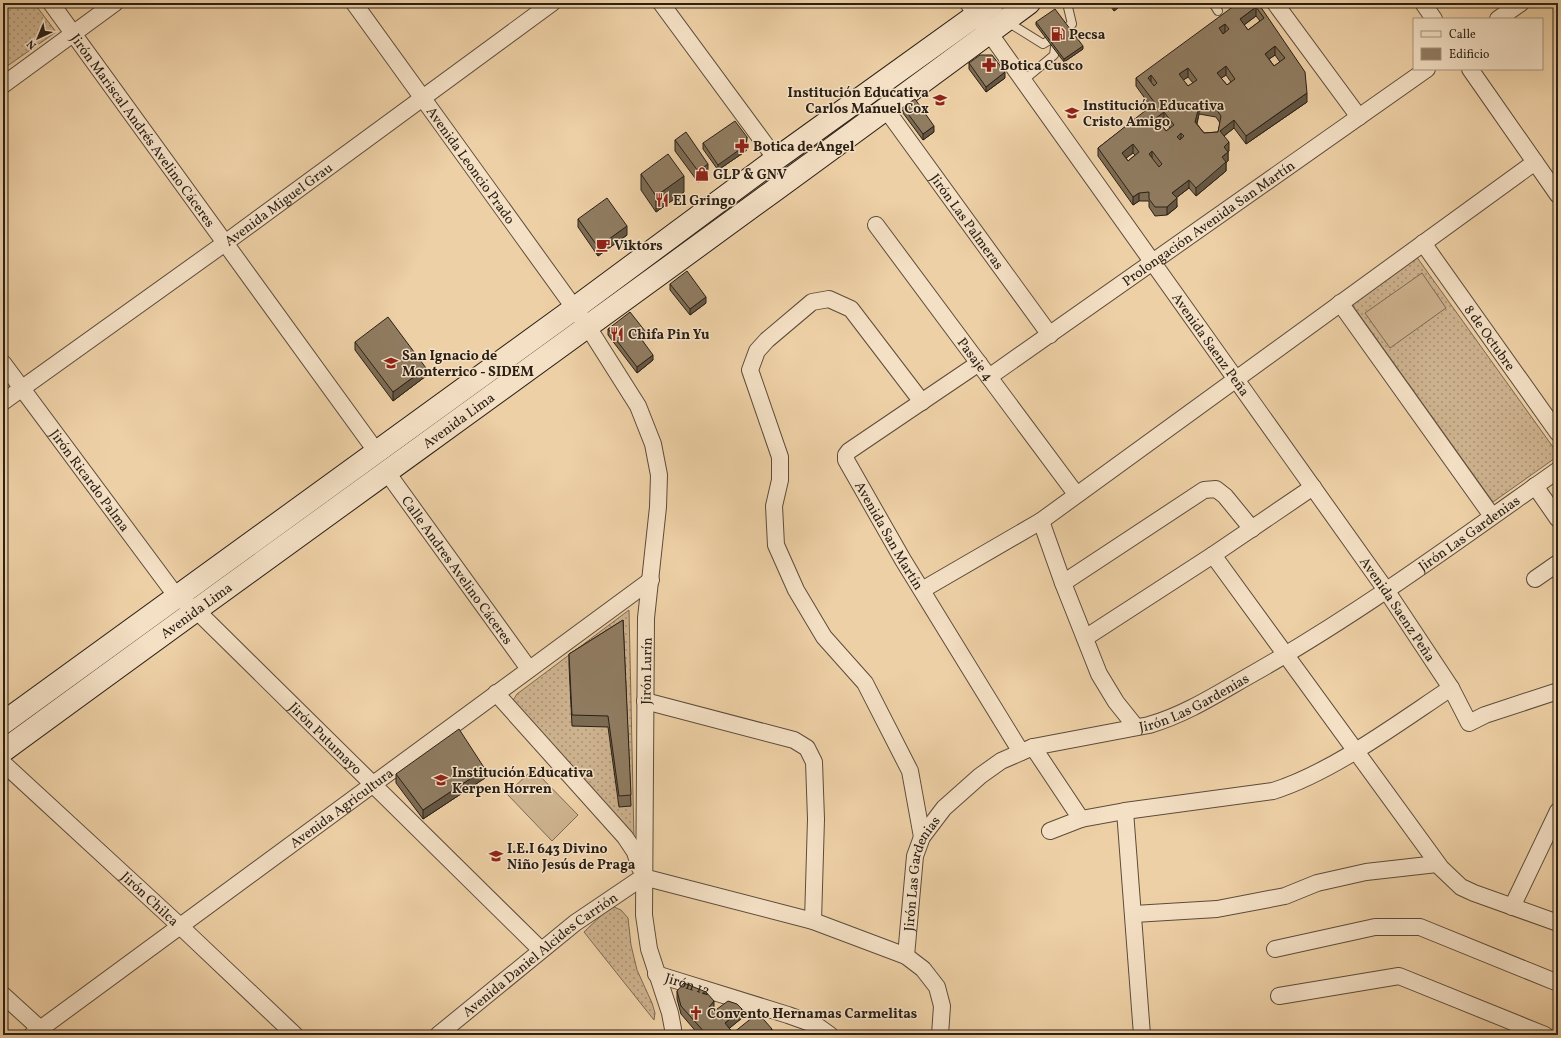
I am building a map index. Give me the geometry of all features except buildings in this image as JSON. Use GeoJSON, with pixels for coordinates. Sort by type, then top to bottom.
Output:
{"type":"FeatureCollection","features":[{"type":"Feature","properties":{"kind":"main road","name":"Avenida Lima"},"geometry":{"type":"LineString","coordinates":[[3,752],[386,471],[588,327],[1029,3]]}},
{"type":"Feature","properties":{"kind":"main road","name":"Avenida Lima"},"geometry":{"type":"LineString","coordinates":[[3,723],[575,308],[980,7]]}},
{"type":"Feature","properties":{"kind":"street","name":"Jirón Mariscal Andrés Avelino Cáceres"},"geometry":{"type":"LineString","coordinates":[[51,3],[376,451]]}},
{"type":"Feature","properties":{"kind":"street"},"geometry":{"type":"LineString","coordinates":[[3,85],[115,3]]}},
{"type":"Feature","properties":{"kind":"street","name":"Avenida Leoncio Prado"},"geometry":{"type":"LineString","coordinates":[[354,3],[588,327]]}},
{"type":"Feature","properties":{"kind":"street","name":"Avenida Miguel Grau"},"geometry":{"type":"LineString","coordinates":[[3,402],[225,243],[552,3]]}},
{"type":"Feature","properties":{"kind":"street"},"geometry":{"type":"LineString","coordinates":[[661,3],[776,159]]}},
{"type":"Feature","properties":{"kind":"street"},"geometry":{"type":"LineString","coordinates":[[1275,3],[1359,117]]}},
{"type":"Feature","properties":{"kind":"street"},"geometry":{"type":"LineString","coordinates":[[1423,3],[1433,18]]}},
{"type":"Feature","properties":{"kind":"street"},"geometry":{"type":"LineString","coordinates":[[1499,18],[1521,3]]}},
{"type":"Feature","properties":{"kind":"street","name":"Avenida Saenz Peña"},"geometry":{"type":"LineString","coordinates":[[980,7],[998,27],[1024,80],[1386,590],[1451,688],[1469,722],[1485,715],[1558,691]]}},
{"type":"Feature","properties":{"kind":"street","name":"Prolongación Avenida San Martín"},"geometry":{"type":"LineString","coordinates":[[988,377],[1050,335],[1426,70]]}},
{"type":"Feature","properties":{"kind":"street"},"geometry":{"type":"LineString","coordinates":[[1471,70],[1558,195]]}},
{"type":"Feature","properties":{"kind":"street","name":"Jirón Las Palmeras"},"geometry":{"type":"LineString","coordinates":[[885,108],[1050,335]]}},
{"type":"Feature","properties":{"kind":"street"},"geometry":{"type":"LineString","coordinates":[[922,590],[1041,521],[1076,494],[1535,162]]}},
{"type":"Feature","properties":{"kind":"street","name":"Pasaje 4"},"geometry":{"type":"LineString","coordinates":[[876,225],[1076,494]]}},
{"type":"Feature","properties":{"kind":"street","name":"8 de Octubre"},"geometry":{"type":"LineString","coordinates":[[1423,243],[1558,433]]}},
{"type":"Feature","properties":{"kind":"street"},"geometry":{"type":"LineString","coordinates":[[922,402],[851,309],[829,299],[812,302],[767,340],[757,351],[750,370],[780,457],[780,480],[774,506],[776,545],[796,590],[824,637],[865,683],[910,770],[922,837]]}},
{"type":"Feature","properties":{"kind":"street"},"geometry":{"type":"LineString","coordinates":[[1340,303],[1492,516]]}},
{"type":"Feature","properties":{"kind":"street","name":"Jirón Lurín"},"geometry":{"type":"LineString","coordinates":[[588,327],[638,406],[653,444],[658,475],[658,507],[646,618],[643,877],[644,915],[649,949],[670,1013],[674,1033]]}},
{"type":"Feature","properties":{"kind":"street","name":"Jirón Ricardo Palma"},"geometry":{"type":"LineString","coordinates":[[3,363],[177,597]]}},
{"type":"Feature","properties":{"kind":"street","name":"Avenida San Martín"},"geometry":{"type":"LineString","coordinates":[[979,363],[849,451],[846,455],[846,460],[871,506],[922,590],[1027,750],[1081,819]]}},
{"type":"Feature","properties":{"kind":"street","name":"Jirón Las Gardenias"},"geometry":{"type":"LineString","coordinates":[[906,956],[915,856],[922,837],[944,808],[980,776],[1001,761],[1027,750],[1167,720],[1192,708],[1285,655],[1386,590],[1558,470]]}},
{"type":"Feature","properties":{"kind":"street","name":"Calle Andres Avelino Cáceres"},"geometry":{"type":"LineString","coordinates":[[386,471],[529,669]]}},
{"type":"Feature","properties":{"kind":"street"},"geometry":{"type":"LineString","coordinates":[[1536,486],[1558,519]]}},
{"type":"Feature","properties":{"kind":"street"},"geometry":{"type":"LineString","coordinates":[[1085,638],[1214,555],[1313,487]]}},
{"type":"Feature","properties":{"kind":"street"},"geometry":{"type":"LineString","coordinates":[[1063,583],[1204,490],[1216,489],[1225,496],[1252,529]]}},
{"type":"Feature","properties":{"kind":"street"},"geometry":{"type":"LineString","coordinates":[[1041,521],[1063,583],[1102,679],[1116,702],[1136,727]]}},
{"type":"Feature","properties":{"kind":"street"},"geometry":{"type":"LineString","coordinates":[[1214,555],[1437,864],[1461,887],[1558,923]]}},
{"type":"Feature","properties":{"kind":"street"},"geometry":{"type":"LineString","coordinates":[[1535,579],[1558,563]]}},
{"type":"Feature","properties":{"kind":"street","name":"Avenida Agricultura"},"geometry":{"type":"LineString","coordinates":[[40,1033],[180,926],[651,580]]}},
{"type":"Feature","properties":{"kind":"street","name":"Jirón Putumayo"},"geometry":{"type":"LineString","coordinates":[[177,597],[196,610],[541,950]]}},
{"type":"Feature","properties":{"kind":"street"},"geometry":{"type":"LineString","coordinates":[[1050,832],[1081,819],[1125,811],[1273,791],[1294,784],[1354,751],[1451,688]]}},
{"type":"Feature","properties":{"kind":"street"},"geometry":{"type":"LineString","coordinates":[[496,693],[625,837],[635,852],[643,877],[812,921],[906,956],[923,969],[937,987],[942,1006],[940,1035]]}},
{"type":"Feature","properties":{"kind":"street"},"geometry":{"type":"LineString","coordinates":[[645,701],[794,740],[807,748],[814,762],[815,805],[812,921]]}},
{"type":"Feature","properties":{"kind":"street","name":"Jirón Chilca"},"geometry":{"type":"LineString","coordinates":[[3,764],[180,926],[295,1035]]}},
{"type":"Feature","properties":{"kind":"street"},"geometry":{"type":"LineString","coordinates":[[1125,811],[1142,1035]]}},
{"type":"Feature","properties":{"kind":"street"},"geometry":{"type":"LineString","coordinates":[[1512,907],[1558,811]]}},
{"type":"Feature","properties":{"kind":"street"},"geometry":{"type":"LineString","coordinates":[[1134,914],[1217,909],[1285,896],[1317,883],[1366,872],[1437,864]]}},
{"type":"Feature","properties":{"kind":"street","name":"Avenida Daniel Alcides Carrión"},"geometry":{"type":"LineString","coordinates":[[438,1035],[575,923],[643,877]]}},
{"type":"Feature","properties":{"kind":"street"},"geometry":{"type":"LineString","coordinates":[[1275,949],[1375,927],[1420,927],[1558,983]]}},
{"type":"Feature","properties":{"kind":"street","name":"Jirón 12"},"geometry":{"type":"LineString","coordinates":[[656,974],[811,1030],[830,1035]]}},
{"type":"Feature","properties":{"kind":"street"},"geometry":{"type":"LineString","coordinates":[[1279,996],[1399,976],[1546,1035]]}},
{"type":"Feature","properties":{"kind":"street"},"geometry":{"type":"LineString","coordinates":[[3,995],[40,1033]]}},
{"type":"Feature","properties":{"kind":"lane"},"geometry":{"type":"LineString","coordinates":[[1067,3],[1072,24],[1067,27]]}},
{"type":"Feature","properties":{"kind":"lane"},"geometry":{"type":"LineString","coordinates":[[1212,3],[1218,10]]}},
{"type":"Feature","properties":{"kind":"lane"},"geometry":{"type":"LineString","coordinates":[[998,27],[1043,44],[1048,41]]}},
{"type":"Feature","properties":{"kind":"lane"},"geometry":{"type":"LineString","coordinates":[[1024,80],[1054,55],[1057,34]]}},
{"type":"Feature","properties":{"kind":"shaded area"},"geometry":{"type":"Polygon","coordinates":[[[3,3],[34,3],[56,32],[3,69],[3,3]]]}},
{"type":"Feature","properties":{"kind":"shaded area"},"geometry":{"type":"Polygon","coordinates":[[[1416,256],[1558,454],[1558,456],[1493,502],[1351,303],[1416,256]]]}},
{"type":"Feature","properties":{"kind":"shaded area"},"geometry":{"type":"Polygon","coordinates":[[[1422,273],[1446,308],[1390,348],[1365,313],[1422,273]]]}},
{"type":"Feature","properties":{"kind":"shaded area"},"geometry":{"type":"Polygon","coordinates":[[[629,610],[634,840],[512,702],[517,694],[629,610]]]}},
{"type":"Feature","properties":{"kind":"shaded area"},"geometry":{"type":"Polygon","coordinates":[[[533,769],[578,815],[552,841],[507,794],[533,769]]]}},
{"type":"Feature","properties":{"kind":"shaded area"},"geometry":{"type":"Polygon","coordinates":[[[614,907],[621,910],[628,918],[631,945],[637,970],[652,1003],[655,1013],[654,1020],[584,932],[609,908],[614,907]]]}},
{"type":"Feature","properties":{"kind":"place","name":"Pecsa"},"geometry":{"type":"Point","coordinates":[1058,34]}},
{"type":"Feature","properties":{"kind":"place","name":"Botica Cusco"},"geometry":{"type":"Point","coordinates":[989,65]}},
{"type":"Feature","properties":{"kind":"place","name":"Institución Educativa Carlos Manuel Cox"},"geometry":{"type":"Point","coordinates":[940,100]}},
{"type":"Feature","properties":{"kind":"place","name":"Institución Educativa Cristo Amigo"},"geometry":{"type":"Point","coordinates":[1072,113]}},
{"type":"Feature","properties":{"kind":"place","name":"Botica de Angel"},"geometry":{"type":"Point","coordinates":[742,146]}},
{"type":"Feature","properties":{"kind":"place","name":"GLP & GNV"},"geometry":{"type":"Point","coordinates":[702,174]}},
{"type":"Feature","properties":{"kind":"place","name":"El Gringo"},"geometry":{"type":"Point","coordinates":[662,200]}},
{"type":"Feature","properties":{"kind":"place","name":"Viktors"},"geometry":{"type":"Point","coordinates":[603,245]}},
{"type":"Feature","properties":{"kind":"place","name":"Chifa Pin Yu"},"geometry":{"type":"Point","coordinates":[617,334]}},
{"type":"Feature","properties":{"kind":"place","name":"San Ignacio de Monterrico - SIDEM"},"geometry":{"type":"Point","coordinates":[391,363]}},
{"type":"Feature","properties":{"kind":"place","name":"Institución Educativa Kerpen Horren"},"geometry":{"type":"Point","coordinates":[441,780]}},
{"type":"Feature","properties":{"kind":"place","name":"I.E.I 643 Divino Niño Jesús de Praga"},"geometry":{"type":"Point","coordinates":[496,856]}},
{"type":"Feature","properties":{"kind":"place","name":"Convento Hernamas Carmelitas"},"geometry":{"type":"Point","coordinates":[696,1013]}}]}
